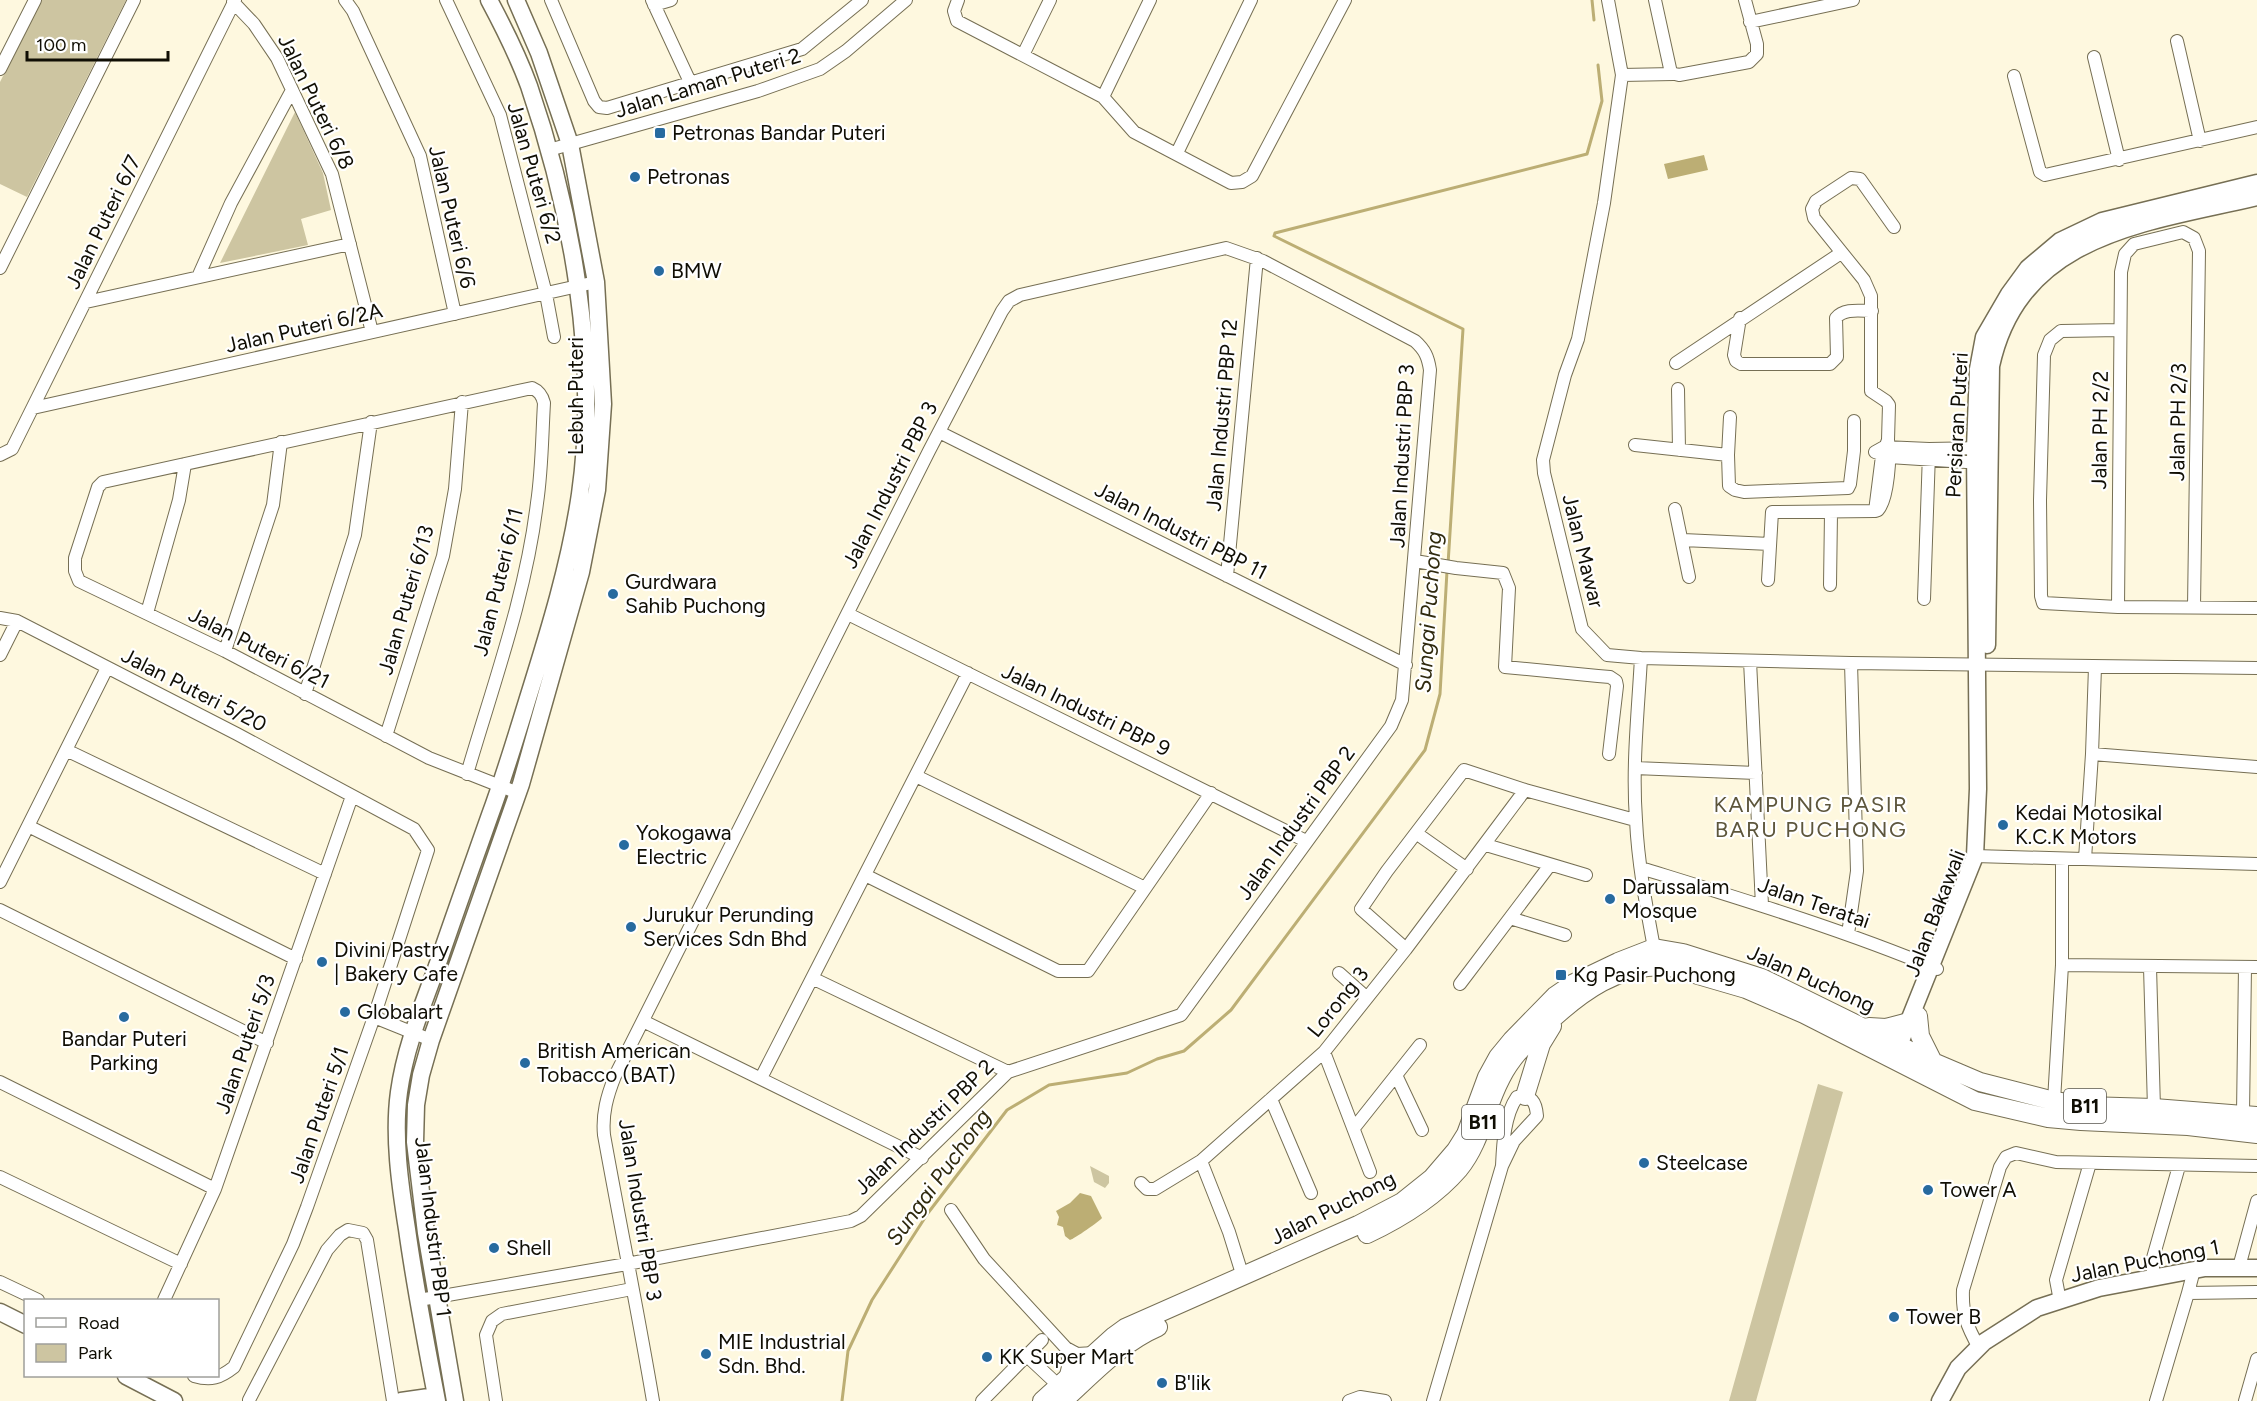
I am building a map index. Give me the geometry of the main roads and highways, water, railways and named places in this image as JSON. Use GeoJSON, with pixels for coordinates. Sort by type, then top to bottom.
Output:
{"type":"FeatureCollection","features":[{"type":"Feature","properties":{"kind":"main road","name":"Lebuh Puteri"},"geometry":{"type":"LineString","coordinates":[[484,780],[559,594],[580,491],[584,457],[586,396],[577,287],[549,150],[528,84],[512,45],[489,0]]}},
{"type":"Feature","properties":{"kind":"main road","name":"Lebuh Puteri"},"geometry":{"type":"LineString","coordinates":[[516,0],[539,53],[570,144],[596,282],[603,404],[597,490],[581,573],[518,793]]}},
{"type":"Feature","properties":{"kind":"main road","name":"Persiaran Puteri"},"geometry":{"type":"LineString","coordinates":[[1981,664],[1983,456],[1978,369],[1984,337],[2009,294],[2028,268],[2060,241],[2102,221],[2257,183]]}},
{"type":"Feature","properties":{"kind":"main road","name":"Persiaran Puteri"},"geometry":{"type":"LineString","coordinates":[[1983,456],[1991,366],[1996,341],[2020,297],[2048,268],[2088,243],[2112,232],[2257,196]]}},
{"type":"Feature","properties":{"kind":"main road","name":"Jalan Bakawali"},"geometry":{"type":"LineString","coordinates":[[1899,1054],[1935,968],[1980,871],[1978,789],[1981,664]]}},
{"type":"Feature","properties":{"kind":"main road","name":"Jalan Industri PBP 1"},"geometry":{"type":"LineString","coordinates":[[437,1399],[402,1195],[398,1143],[399,1094],[413,1033],[484,780]]}},
{"type":"Feature","properties":{"kind":"main road","name":"Jalan Industri PBP 1"},"geometry":{"type":"LineString","coordinates":[[455,1401],[421,1203],[415,1142],[416,1105],[430,1040],[518,793]]}},
{"type":"Feature","properties":{"kind":"main road","name":"Jalan Puchong"},"geometry":{"type":"LineString","coordinates":[[1065,1392],[1094,1353],[1125,1328],[1243,1277],[1402,1202],[1421,1187],[1456,1150],[1466,1134],[1487,1077],[1498,1057],[1512,1040],[1556,996],[1574,982],[1654,948],[1683,953],[1762,978],[1862,1026],[1899,1054],[1975,1101],[2048,1118],[2187,1126],[2257,1134]]}},
{"type":"Feature","properties":{"kind":"main road","name":"Jalan Puchong"},"geometry":{"type":"LineString","coordinates":[[1042,1401],[1065,1392],[1139,1335],[1388,1224],[1425,1200],[1458,1169],[1467,1156],[1500,1079],[1512,1059],[1528,1040],[1590,988],[1612,976],[1640,968],[1667,966],[1746,989],[1899,1054],[1933,1062],[1980,1082],[2054,1101],[2086,1106],[2250,1115]]}},
{"type":"Feature","properties":{"kind":"main road"},"geometry":{"type":"LineString","coordinates":[[1525,1096],[1546,1033],[1572,1001]]}},
{"type":"Feature","properties":{"kind":"main road"},"geometry":{"type":"LineString","coordinates":[[1862,1026],[1886,1028],[1913,1019],[1933,1062]]}},
{"type":"Feature","properties":{"kind":"main road","name":"Jalan Puchong 1"},"geometry":{"type":"LineString","coordinates":[[1940,1401],[1958,1368],[1979,1348],[2037,1308],[2098,1288],[2194,1270],[2257,1268]]}},
{"type":"Feature","properties":{"kind":"main road"},"geometry":{"type":"LineString","coordinates":[[0,1312],[24,1323]]}},
{"type":"Feature","properties":{"kind":"main road"},"geometry":{"type":"LineString","coordinates":[[130,1377],[174,1401]]}},
{"type":"Feature","properties":{"kind":"main road"},"geometry":{"type":"LineString","coordinates":[[401,1401],[437,1399]]}},
{"type":"Feature","properties":{"kind":"waterway","name":"Sungai Puchong"},"geometry":{"type":"LineString","coordinates":[[1592,0],[1594,20]]}},
{"type":"Feature","properties":{"kind":"waterway","name":"Sungai Puchong"},"geometry":{"type":"LineString","coordinates":[[1448,564],[1463,329],[1274,236],[1275,233],[1587,154],[1602,101],[1598,65]]}},
{"type":"Feature","properties":{"kind":"waterway","name":"Sungai Puchong"},"geometry":{"type":"LineString","coordinates":[[842,1401],[848,1351],[872,1300],[928,1213],[1007,1110],[1049,1085],[1127,1073],[1157,1059],[1184,1051],[1231,1010],[1425,750],[1440,694],[1447,571]]}},
{"type":"Feature","properties":{"kind":"place","name":"Petronas Bandar Puteri"},"geometry":{"type":"Point","coordinates":[660,133]}},
{"type":"Feature","properties":{"kind":"place","name":"Petronas"},"geometry":{"type":"Point","coordinates":[635,177]}},
{"type":"Feature","properties":{"kind":"place","name":"BMW"},"geometry":{"type":"Point","coordinates":[659,271]}},
{"type":"Feature","properties":{"kind":"place","name":"Gurdwara Sahib Puchong"},"geometry":{"type":"Point","coordinates":[613,594]}},
{"type":"Feature","properties":{"kind":"place","name":"Kedai Motosikal K.C.K Motors"},"geometry":{"type":"Point","coordinates":[2003,825]}},
{"type":"Feature","properties":{"kind":"place","name":"Yokogawa Electric"},"geometry":{"type":"Point","coordinates":[624,845]}},
{"type":"Feature","properties":{"kind":"place","name":"Darussalam Mosque"},"geometry":{"type":"Point","coordinates":[1610,899]}},
{"type":"Feature","properties":{"kind":"place","name":"Jurukur Perunding Services Sdn Bhd"},"geometry":{"type":"Point","coordinates":[631,927]}},
{"type":"Feature","properties":{"kind":"place","name":"Divini Pastry | Bakery Cafe"},"geometry":{"type":"Point","coordinates":[322,962]}},
{"type":"Feature","properties":{"kind":"place","name":"Kg Pasir Puchong"},"geometry":{"type":"Point","coordinates":[1561,975]}},
{"type":"Feature","properties":{"kind":"place","name":"Globalart"},"geometry":{"type":"Point","coordinates":[345,1012]}},
{"type":"Feature","properties":{"kind":"place","name":"Bandar Puteri Parking"},"geometry":{"type":"Point","coordinates":[124,1017]}},
{"type":"Feature","properties":{"kind":"place","name":"British American Tobacco (BAT)"},"geometry":{"type":"Point","coordinates":[525,1063]}},
{"type":"Feature","properties":{"kind":"place","name":"Steelcase"},"geometry":{"type":"Point","coordinates":[1644,1163]}},
{"type":"Feature","properties":{"kind":"place","name":"Tower A"},"geometry":{"type":"Point","coordinates":[1928,1190]}},
{"type":"Feature","properties":{"kind":"place","name":"Shell"},"geometry":{"type":"Point","coordinates":[494,1248]}},
{"type":"Feature","properties":{"kind":"place","name":"Tower B"},"geometry":{"type":"Point","coordinates":[1894,1317]}},
{"type":"Feature","properties":{"kind":"place","name":"MIE Industrial Sdn. Bhd."},"geometry":{"type":"Point","coordinates":[706,1354]}},
{"type":"Feature","properties":{"kind":"place","name":"KK Super Mart"},"geometry":{"type":"Point","coordinates":[987,1357]}},
{"type":"Feature","properties":{"kind":"place","name":"B'lik"},"geometry":{"type":"Point","coordinates":[1162,1383]}},
{"type":"Feature","properties":{"kind":"district","name":"KAMPUNG PASIR BARU PUCHONG"},"geometry":{"type":"Point","coordinates":[1811,816]}}]}
